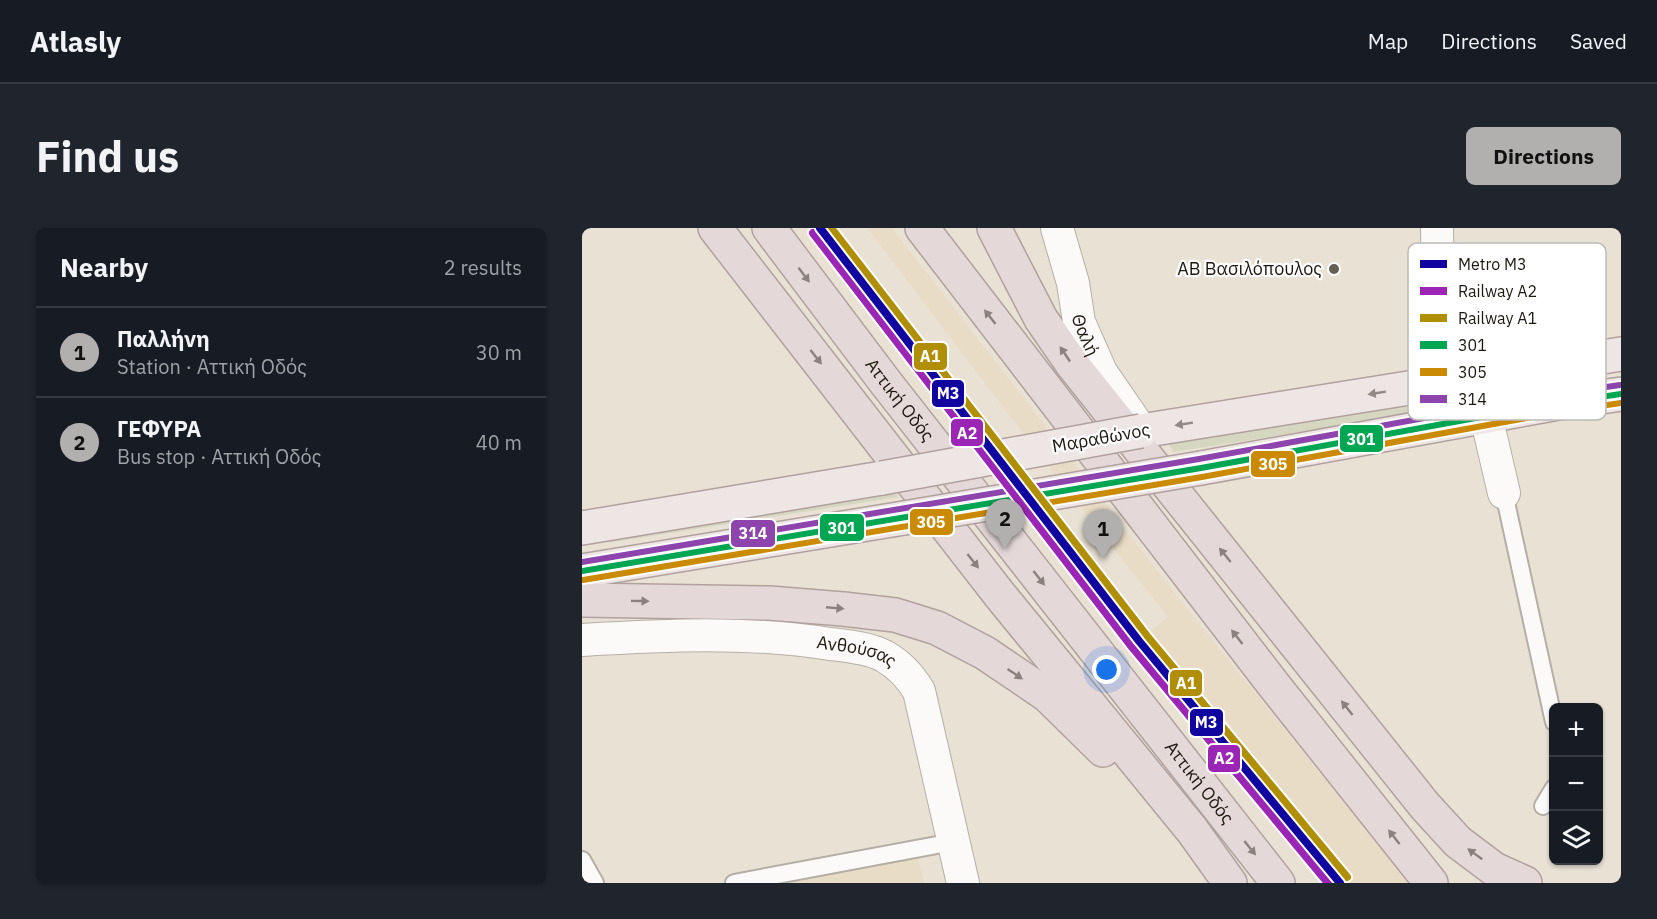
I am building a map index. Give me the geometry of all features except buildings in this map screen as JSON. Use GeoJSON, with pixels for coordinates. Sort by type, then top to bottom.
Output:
{"type":"FeatureCollection","features":[{"type":"Feature","properties":{"kind":"highway"},"geometry":{"type":"LineString","coordinates":[[715,228],[999,594],[1192,830],[1230,883]]}},
{"type":"Feature","properties":{"kind":"highway","name":"Αττική Οδός"},"geometry":{"type":"LineString","coordinates":[[768,228],[886,383],[1278,883]]}},
{"type":"Feature","properties":{"kind":"highway"},"geometry":{"type":"LineString","coordinates":[[922,228],[1258,665],[1431,883]]}},
{"type":"Feature","properties":{"kind":"highway"},"geometry":{"type":"LineString","coordinates":[[994,228],[1041,319],[1072,364],[1425,806],[1458,842],[1494,868],[1525,883]]}},
{"type":"Feature","properties":{"kind":"highway"},"geometry":{"type":"LineString","coordinates":[[582,600],[769,603],[895,615],[937,628],[985,653],[1047,695],[1106,752],[1219,883]]}},
{"type":"Feature","properties":{"kind":"main road","name":"Μαραθώνος"},"geometry":{"type":"LineString","coordinates":[[1606,356],[1621,354]]}},
{"type":"Feature","properties":{"kind":"main road","name":"Μαραθώνος"},"geometry":{"type":"LineString","coordinates":[[582,528],[882,478],[1141,431],[1408,388]]}},
{"type":"Feature","properties":{"kind":"main road"},"geometry":{"type":"LineString","coordinates":[[1606,396],[1621,394]]}},
{"type":"Feature","properties":{"kind":"main road"},"geometry":{"type":"LineString","coordinates":[[582,571],[1201,468],[1464,420]]}},
{"type":"Feature","properties":{"kind":"street","name":"Θαλή"},"geometry":{"type":"LineString","coordinates":[[1057,228],[1073,283],[1079,322],[1101,372],[1141,431]]}},
{"type":"Feature","properties":{"kind":"street"},"geometry":{"type":"LineString","coordinates":[[1437,228],[1437,243]]}},
{"type":"Feature","properties":{"kind":"street"},"geometry":{"type":"LineString","coordinates":[[1487,420],[1504,493]]}},
{"type":"Feature","properties":{"kind":"street","name":"Ανθούσας"},"geometry":{"type":"LineString","coordinates":[[582,640],[726,635],[800,639],[883,655],[909,674],[919,691],[963,883]]}},
{"type":"Feature","properties":{"kind":"lane"},"geometry":{"type":"LineString","coordinates":[[1504,493],[1550,703]]}},
{"type":"Feature","properties":{"kind":"lane"},"geometry":{"type":"LineString","coordinates":[[1543,806],[1549,796]]}},
{"type":"Feature","properties":{"kind":"lane"},"geometry":{"type":"LineString","coordinates":[[734,883],[953,842]]}},
{"type":"Feature","properties":{"kind":"lane"},"geometry":{"type":"LineString","coordinates":[[582,860],[595,883]]}},
{"type":"Feature","properties":{"kind":"shaded area"},"geometry":{"type":"Polygon","coordinates":[[[810,228],[827,228],[1144,637],[1168,617],[1042,458],[867,228],[892,228],[1184,605],[1409,883],[1321,883],[961,430],[886,333],[810,228]]]}},
{"type":"Feature","properties":{"kind":"shaded area"},"geometry":{"type":"Polygon","coordinates":[[[916,850],[924,883],[791,883],[916,850]]]}},
{"type":"Feature","properties":{"kind":"green space"},"geometry":{"type":"Polygon","coordinates":[[[1408,404],[1408,415],[1174,452],[1168,443],[1408,404]]]}},
{"type":"Feature","properties":{"kind":"green space"},"geometry":{"type":"Polygon","coordinates":[[[892,487],[898,497],[607,543],[620,538],[892,487]]]}},
{"type":"Feature","properties":{"kind":"metro line","name":"Μ3"},"geometry":{"type":"LineString","coordinates":[[820,228],[1139,641],[1340,883]]}},
{"type":"Feature","properties":{"kind":"rail line","name":"A1"},"geometry":{"type":"LineString","coordinates":[[831,228],[1146,635],[1347,877]]}},
{"type":"Feature","properties":{"kind":"rail line","name":"A2"},"geometry":{"type":"LineString","coordinates":[[813,233],[1132,647],[1328,883]]}},
{"type":"Feature","properties":{"kind":"transit line","name":"314"},"geometry":{"type":"LineString","coordinates":[[1606,387],[1620,385]]}},
{"type":"Feature","properties":{"kind":"transit line","name":"301"},"geometry":{"type":"LineString","coordinates":[[1606,396],[1621,394]]}},
{"type":"Feature","properties":{"kind":"transit line","name":"305"},"geometry":{"type":"LineString","coordinates":[[1606,405],[1621,403]]}},
{"type":"Feature","properties":{"kind":"transit line","name":"314"},"geometry":{"type":"LineString","coordinates":[[582,562],[1199,459],[1414,420]]}},
{"type":"Feature","properties":{"kind":"transit line","name":"301"},"geometry":{"type":"LineString","coordinates":[[582,571],[1201,468],[1465,420]]}},
{"type":"Feature","properties":{"kind":"transit line","name":"305"},"geometry":{"type":"LineString","coordinates":[[583,580],[1202,477],[1516,420]]}},
{"type":"Feature","properties":{"kind":"place","name":"ΑΒ Βασιλόπουλος"},"geometry":{"type":"Point","coordinates":[1334,269]}},
{"type":"Feature","properties":{"kind":"place","name":"ΓΕΦΥΡΑ"},"geometry":{"type":"Point","coordinates":[1005,549]}},
{"type":"Feature","properties":{"kind":"place","name":"Παλλήνη"},"geometry":{"type":"Point","coordinates":[1103,559]}}]}
